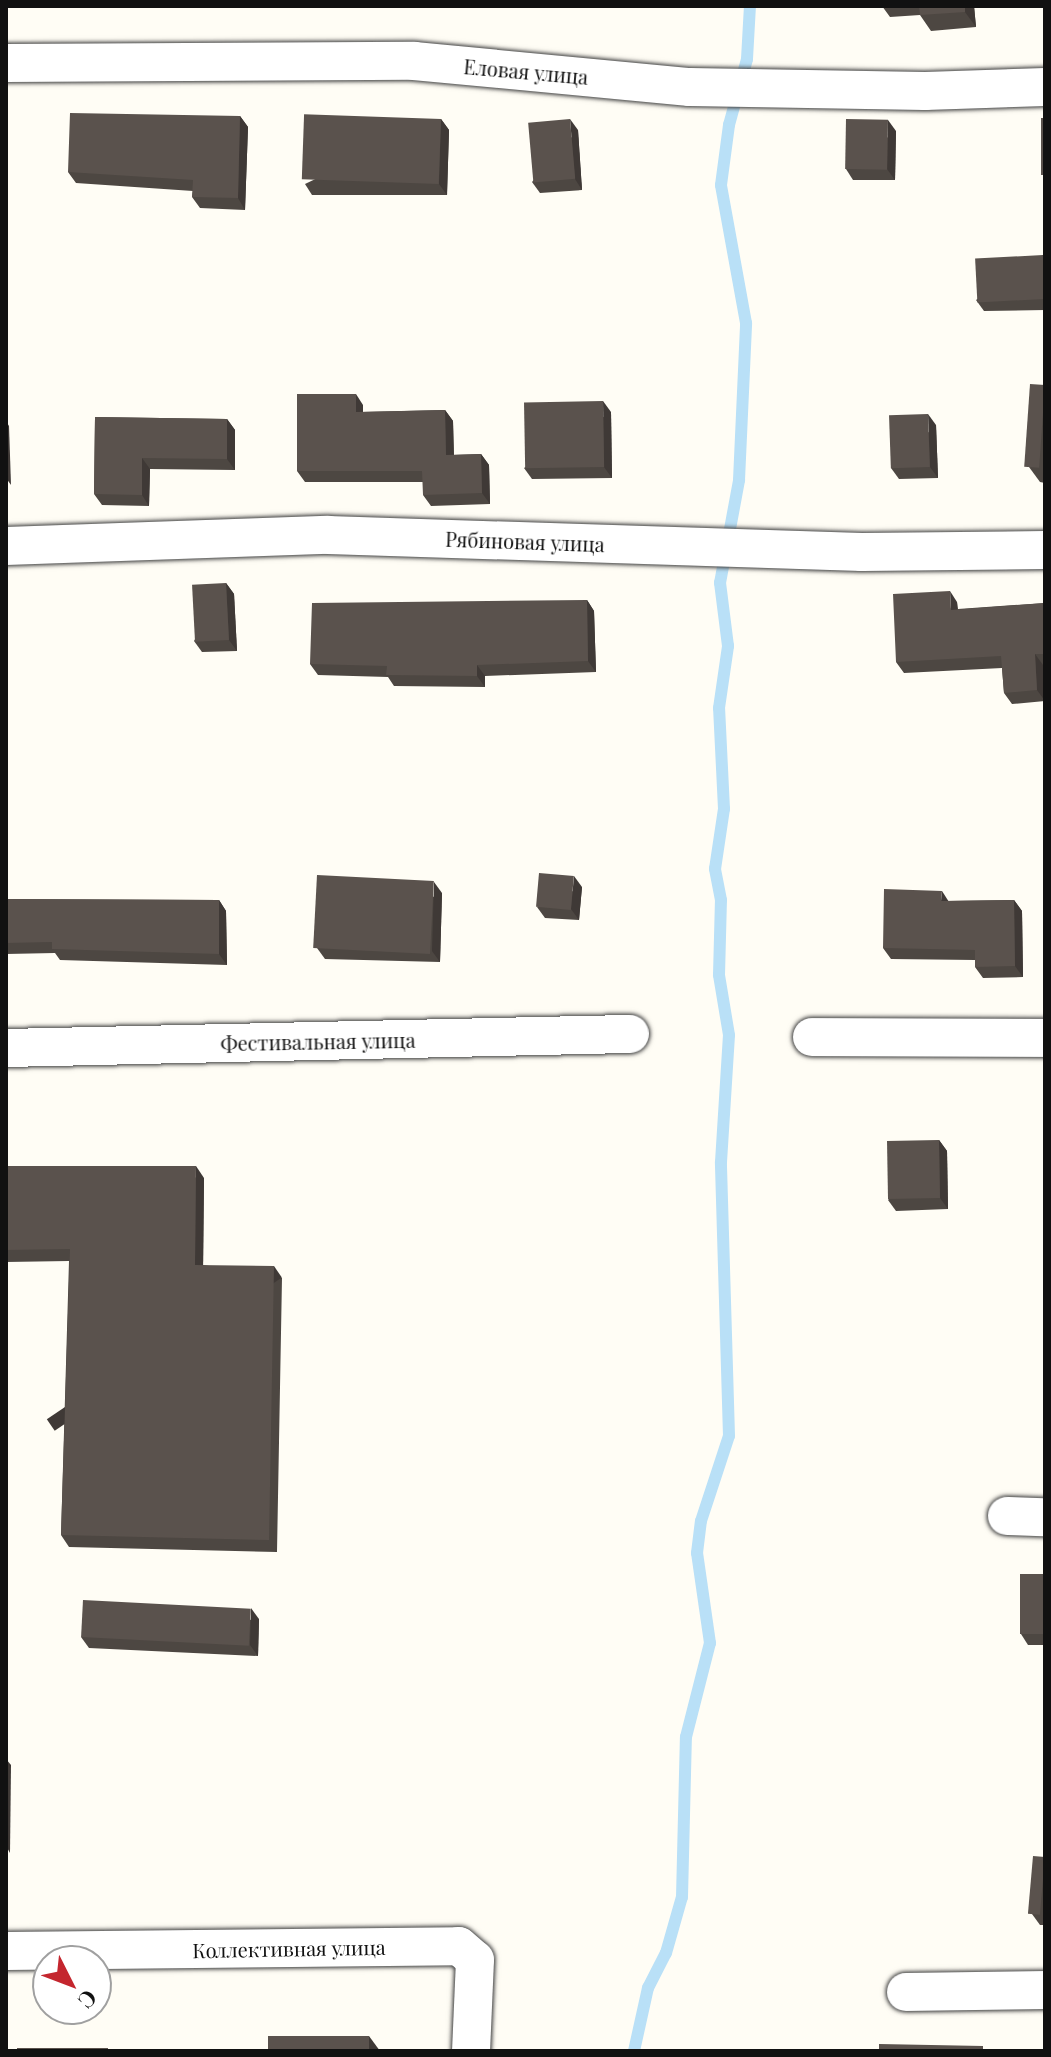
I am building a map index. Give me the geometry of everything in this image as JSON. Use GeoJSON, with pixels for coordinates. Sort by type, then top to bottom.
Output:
{"type":"FeatureCollection","features":[{"type":"Feature","properties":{"kind":"street","name":"Еловая улица"},"geometry":{"type":"LineString","coordinates":[[6,63],[414,61],[707,87],[925,91],[1045,87]]}},
{"type":"Feature","properties":{"kind":"street","name":"Рябиновая улица"},"geometry":{"type":"LineString","coordinates":[[6,546],[328,535],[756,549],[1045,550]]}},
{"type":"Feature","properties":{"kind":"street","name":"Фестивальная улица"},"geometry":{"type":"LineString","coordinates":[[6,1048],[630,1034]]}},
{"type":"Feature","properties":{"kind":"street"},"geometry":{"type":"LineString","coordinates":[[812,1037],[1045,1038]]}},
{"type":"Feature","properties":{"kind":"street"},"geometry":{"type":"LineString","coordinates":[[1007,1516],[1045,1517]]}},
{"type":"Feature","properties":{"kind":"street","name":"Коллективная улица"},"geometry":{"type":"LineString","coordinates":[[6,1951],[459,1946],[475,1960],[471,2051]]}},
{"type":"Feature","properties":{"kind":"street"},"geometry":{"type":"LineString","coordinates":[[906,1992],[1045,1990]]}},
{"type":"Feature","properties":{"kind":"building"},"geometry":{"type":"Polygon","coordinates":[[[919,6],[965,6],[965,12],[920,15],[919,6]]]}},
{"type":"Feature","properties":{"kind":"building"},"geometry":{"type":"Polygon","coordinates":[[[70,113],[240,116],[238,198],[192,197],[193,180],[68,172],[70,113]]]}},
{"type":"Feature","properties":{"kind":"building"},"geometry":{"type":"Polygon","coordinates":[[[304,114],[441,119],[439,184],[302,179],[304,114]]]}},
{"type":"Feature","properties":{"kind":"building"},"geometry":{"type":"Polygon","coordinates":[[[1041,118],[1045,118],[1045,175],[1041,175],[1041,118]]]}},
{"type":"Feature","properties":{"kind":"building"},"geometry":{"type":"Polygon","coordinates":[[[570,119],[575,179],[533,182],[528,123],[570,119]]]}},
{"type":"Feature","properties":{"kind":"building"},"geometry":{"type":"Polygon","coordinates":[[[846,119],[888,120],[887,170],[845,169],[846,119]]]}},
{"type":"Feature","properties":{"kind":"building"},"geometry":{"type":"Polygon","coordinates":[[[1043,255],[1045,299],[977,302],[975,259],[1043,255]]]}},
{"type":"Feature","properties":{"kind":"building"},"geometry":{"type":"Polygon","coordinates":[[[1030,384],[1045,385],[1039,468],[1024,467],[1030,384]]]}},
{"type":"Feature","properties":{"kind":"building"},"geometry":{"type":"Polygon","coordinates":[[[297,394],[356,394],[356,412],[445,410],[446,455],[481,454],[482,493],[423,495],[422,471],[297,471],[297,394]]]}},
{"type":"Feature","properties":{"kind":"building"},"geometry":{"type":"Polygon","coordinates":[[[603,401],[604,467],[525,468],[524,402],[603,401]]]}},
{"type":"Feature","properties":{"kind":"building"},"geometry":{"type":"Polygon","coordinates":[[[928,414],[930,467],[891,468],[889,415],[928,414]]]}},
{"type":"Feature","properties":{"kind":"building"},"geometry":{"type":"Polygon","coordinates":[[[95,417],[227,419],[227,459],[142,458],[142,495],[94,494],[95,417]]]}},
{"type":"Feature","properties":{"kind":"building"},"geometry":{"type":"Polygon","coordinates":[[[226,583],[229,640],[195,642],[192,585],[226,583]]]}},
{"type":"Feature","properties":{"kind":"building"},"geometry":{"type":"Polygon","coordinates":[[[950,591],[951,610],[1045,603],[1045,654],[1035,654],[1037,690],[1004,693],[1001,656],[896,662],[893,594],[950,591]]]}},
{"type":"Feature","properties":{"kind":"building"},"geometry":{"type":"Polygon","coordinates":[[[587,600],[588,661],[477,665],[477,676],[386,675],[387,666],[310,664],[312,603],[587,600]]]}},
{"type":"Feature","properties":{"kind":"building"},"geometry":{"type":"Polygon","coordinates":[[[539,873],[574,876],[571,910],[536,907],[539,873]]]}},
{"type":"Feature","properties":{"kind":"building"},"geometry":{"type":"Polygon","coordinates":[[[317,875],[434,881],[430,954],[313,948],[317,875]]]}},
{"type":"Feature","properties":{"kind":"building"},"geometry":{"type":"Polygon","coordinates":[[[884,889],[942,891],[941,901],[1014,900],[1015,966],[975,967],[975,950],[883,948],[884,889]]]}},
{"type":"Feature","properties":{"kind":"building"},"geometry":{"type":"Polygon","coordinates":[[[6,899],[219,900],[219,954],[52,949],[52,942],[6,943],[6,899]]]}},
{"type":"Feature","properties":{"kind":"building"},"geometry":{"type":"Polygon","coordinates":[[[1045,1092],[1045,1165],[1044,1165],[1045,1092]]]}},
{"type":"Feature","properties":{"kind":"building"},"geometry":{"type":"Polygon","coordinates":[[[939,1140],[940,1198],[888,1199],[887,1141],[939,1140]]]}},
{"type":"Feature","properties":{"kind":"building"},"geometry":{"type":"Polygon","coordinates":[[[6,1166],[196,1166],[195,1265],[274,1266],[269,1540],[61,1535],[70,1249],[6,1250],[6,1166]]]}},
{"type":"Feature","properties":{"kind":"building"},"geometry":{"type":"Polygon","coordinates":[[[1020,1574],[1045,1574],[1045,1634],[1020,1634],[1020,1574]]]}},
{"type":"Feature","properties":{"kind":"building"},"geometry":{"type":"Polygon","coordinates":[[[83,1600],[251,1609],[249,1646],[81,1637],[83,1600]]]}},
{"type":"Feature","properties":{"kind":"building"},"geometry":{"type":"Polygon","coordinates":[[[1033,1856],[1045,1857],[1040,1915],[1028,1914],[1033,1856]]]}},
{"type":"Feature","properties":{"kind":"building"},"geometry":{"type":"Polygon","coordinates":[[[268,2036],[369,2036],[369,2051],[268,2051],[268,2036]]]}},
{"type":"Feature","properties":{"kind":"building"},"geometry":{"type":"Polygon","coordinates":[[[879,2044],[983,2046],[983,2051],[879,2051],[879,2044]]]}},
{"type":"Feature","properties":{"kind":"building"},"geometry":{"type":"Polygon","coordinates":[[[17,2048],[108,2048],[108,2051],[17,2051],[17,2048]]]}},
{"type":"Feature","properties":{"kind":"waterway"},"geometry":{"type":"LineString","coordinates":[[634,2051],[648,1988],[666,1953],[682,1897],[686,1737],[710,1643],[697,1553],[701,1521],[729,1436],[721,1162],[729,1035],[719,975],[721,900],[715,869],[724,809],[719,708],[728,646],[720,583],[739,480],[746,323],[721,185],[729,125],[747,59],[750,6]]}}]}
